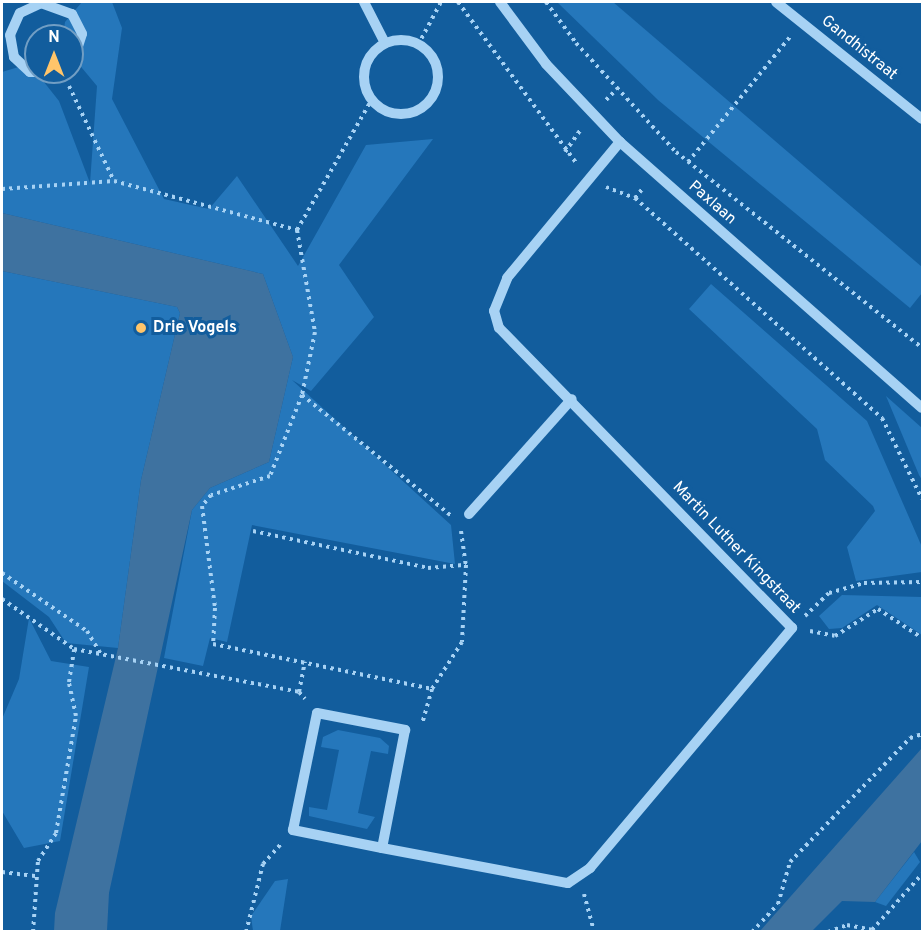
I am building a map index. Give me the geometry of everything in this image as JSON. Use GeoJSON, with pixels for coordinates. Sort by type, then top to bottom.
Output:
{"type":"FeatureCollection","features":[{"type":"Feature","properties":{"kind":"street"},"geometry":{"type":"LineString","coordinates":[[364,2],[385,43]]}},
{"type":"Feature","properties":{"kind":"street","name":"Paxlaan"},"geometry":{"type":"LineString","coordinates":[[500,2],[546,64],[620,142],[922,408]]}},
{"type":"Feature","properties":{"kind":"street","name":"Gandhistraat"},"geometry":{"type":"LineString","coordinates":[[776,2],[922,119]]}},
{"type":"Feature","properties":{"kind":"street"},"geometry":{"type":"LineString","coordinates":[[24,66],[6,49],[20,14],[54,3],[79,24]]}},
{"type":"Feature","properties":{"kind":"street"},"geometry":{"type":"LineString","coordinates":[[385,43],[418,45],[437,67],[438,80],[428,103],[399,114],[371,101],[364,69],[385,43]]}},
{"type":"Feature","properties":{"kind":"street","name":"Martin Luther Kingstraat"},"geometry":{"type":"LineString","coordinates":[[580,879],[792,628],[572,399],[499,328],[494,311],[507,278],[620,142]]}},
{"type":"Feature","properties":{"kind":"street"},"geometry":{"type":"LineString","coordinates":[[469,514],[572,399]]}},
{"type":"Feature","properties":{"kind":"street"},"geometry":{"type":"LineString","coordinates":[[382,848],[405,730],[316,713],[293,830],[551,884],[580,879]]}},
{"type":"Feature","properties":{"kind":"path"},"geometry":{"type":"LineString","coordinates":[[418,45],[441,2]]}},
{"type":"Feature","properties":{"kind":"path"},"geometry":{"type":"LineString","coordinates":[[458,2],[565,152],[590,177],[635,198],[882,418],[922,499]]}},
{"type":"Feature","properties":{"kind":"path","name":"Paxlaan"},"geometry":{"type":"LineString","coordinates":[[546,2],[583,51],[688,162],[921,346]]}},
{"type":"Feature","properties":{"kind":"path"},"geometry":{"type":"LineString","coordinates":[[688,162],[802,22]]}},
{"type":"Feature","properties":{"kind":"path"},"geometry":{"type":"LineString","coordinates":[[67,84],[114,181]]}},
{"type":"Feature","properties":{"kind":"path"},"geometry":{"type":"LineString","coordinates":[[371,101],[297,230],[315,332],[302,395],[270,476],[211,495],[201,506],[215,608],[213,644],[432,688]]}},
{"type":"Feature","properties":{"kind":"path"},"geometry":{"type":"LineString","coordinates":[[2,189],[114,181],[297,230]]}},
{"type":"Feature","properties":{"kind":"path"},"geometry":{"type":"LineString","coordinates":[[921,346],[922,340]]}},
{"type":"Feature","properties":{"kind":"path"},"geometry":{"type":"LineString","coordinates":[[302,395],[454,518]]}},
{"type":"Feature","properties":{"kind":"path"},"geometry":{"type":"LineString","coordinates":[[405,730],[424,723],[432,688],[462,642],[465,565],[459,535],[464,526]]}},
{"type":"Feature","properties":{"kind":"path"},"geometry":{"type":"LineString","coordinates":[[253,531],[428,567],[465,565]]}},
{"type":"Feature","properties":{"kind":"path"},"geometry":{"type":"LineString","coordinates":[[2,573],[87,631],[100,653]]}},
{"type":"Feature","properties":{"kind":"path"},"geometry":{"type":"LineString","coordinates":[[792,628],[829,593],[864,583],[922,582]]}},
{"type":"Feature","properties":{"kind":"path"},"geometry":{"type":"LineString","coordinates":[[2,599],[74,650],[113,655],[299,692],[316,713]]}},
{"type":"Feature","properties":{"kind":"path"},"geometry":{"type":"LineString","coordinates":[[792,628],[835,636],[878,609],[922,638]]}},
{"type":"Feature","properties":{"kind":"path"},"geometry":{"type":"LineString","coordinates":[[33,932],[38,861],[56,833],[76,716],[69,682],[74,650]]}},
{"type":"Feature","properties":{"kind":"path"},"geometry":{"type":"LineString","coordinates":[[299,692],[305,663]]}},
{"type":"Feature","properties":{"kind":"path"},"geometry":{"type":"LineString","coordinates":[[752,932],[778,904],[790,862],[910,738],[922,734]]}},
{"type":"Feature","properties":{"kind":"path"},"geometry":{"type":"LineString","coordinates":[[246,932],[263,864],[293,830]]}},
{"type":"Feature","properties":{"kind":"path"},"geometry":{"type":"LineString","coordinates":[[2,872],[37,876]]}},
{"type":"Feature","properties":{"kind":"path"},"geometry":{"type":"LineString","coordinates":[[828,932],[847,925],[872,931],[922,874]]}},
{"type":"Feature","properties":{"kind":"path"},"geometry":{"type":"LineString","coordinates":[[580,879],[594,932]]}},
{"type":"Feature","properties":{"kind":"shaded area"},"geometry":{"type":"Polygon","coordinates":[[[82,2],[112,2],[122,28],[112,99],[164,199],[209,209],[237,176],[298,266],[366,145],[433,139],[339,265],[374,317],[311,391],[292,380],[451,525],[455,564],[252,525],[227,642],[210,638],[203,666],[164,658],[192,510],[210,488],[269,462],[293,357],[263,274],[2,213],[2,72],[24,65],[24,84],[46,84],[59,101],[90,183],[97,86],[84,70],[84,24],[65,24],[82,2]]]}},
{"type":"Feature","properties":{"kind":"shaded area"},"geometry":{"type":"Polygon","coordinates":[[[557,2],[613,2],[922,267],[922,293],[910,308],[658,100],[557,2]]]}},
{"type":"Feature","properties":{"kind":"shaded area"},"geometry":{"type":"Polygon","coordinates":[[[2,213],[263,274],[293,357],[269,462],[210,488],[192,510],[109,893],[107,931],[54,931],[55,913],[118,648],[141,480],[180,313],[177,307],[2,271],[2,213]]]}},
{"type":"Feature","properties":{"kind":"shaded area"},"geometry":{"type":"Polygon","coordinates":[[[2,271],[177,307],[180,313],[141,480],[118,648],[66,643],[49,617],[2,581],[2,271]]]}},
{"type":"Feature","properties":{"kind":"shaded area"},"geometry":{"type":"Polygon","coordinates":[[[711,284],[867,421],[922,547],[922,572],[856,581],[847,547],[875,511],[873,506],[825,460],[817,429],[689,309],[711,284]]]}},
{"type":"Feature","properties":{"kind":"shaded area"},"geometry":{"type":"Polygon","coordinates":[[[886,396],[922,428],[922,480],[919,475],[886,396]]]}},
{"type":"Feature","properties":{"kind":"shaded area"},"geometry":{"type":"Polygon","coordinates":[[[842,595],[922,597],[922,635],[877,605],[842,628],[829,629],[819,616],[842,595]]]}},
{"type":"Feature","properties":{"kind":"shaded area"},"geometry":{"type":"Polygon","coordinates":[[[29,618],[51,661],[89,667],[60,841],[24,848],[2,811],[2,719],[19,679],[29,618]]]}},
{"type":"Feature","properties":{"kind":"shaded area"},"geometry":{"type":"Polygon","coordinates":[[[338,730],[380,738],[389,746],[388,754],[371,751],[358,813],[375,817],[367,829],[309,816],[309,807],[327,810],[339,750],[321,747],[323,737],[338,730]]]}},
{"type":"Feature","properties":{"kind":"shaded area"},"geometry":{"type":"Polygon","coordinates":[[[922,748],[922,841],[875,902],[842,901],[812,931],[760,931],[922,748]]]}},
{"type":"Feature","properties":{"kind":"shaded area"},"geometry":{"type":"Polygon","coordinates":[[[914,852],[920,862],[886,906],[875,902],[914,852]]]}},
{"type":"Feature","properties":{"kind":"shaded area"},"geometry":{"type":"Polygon","coordinates":[[[288,879],[280,931],[253,931],[251,916],[275,881],[288,879]]]}},
{"type":"Feature","properties":{"kind":"place","name":"Drie Vogels"},"geometry":{"type":"Point","coordinates":[141,328]}}]}
